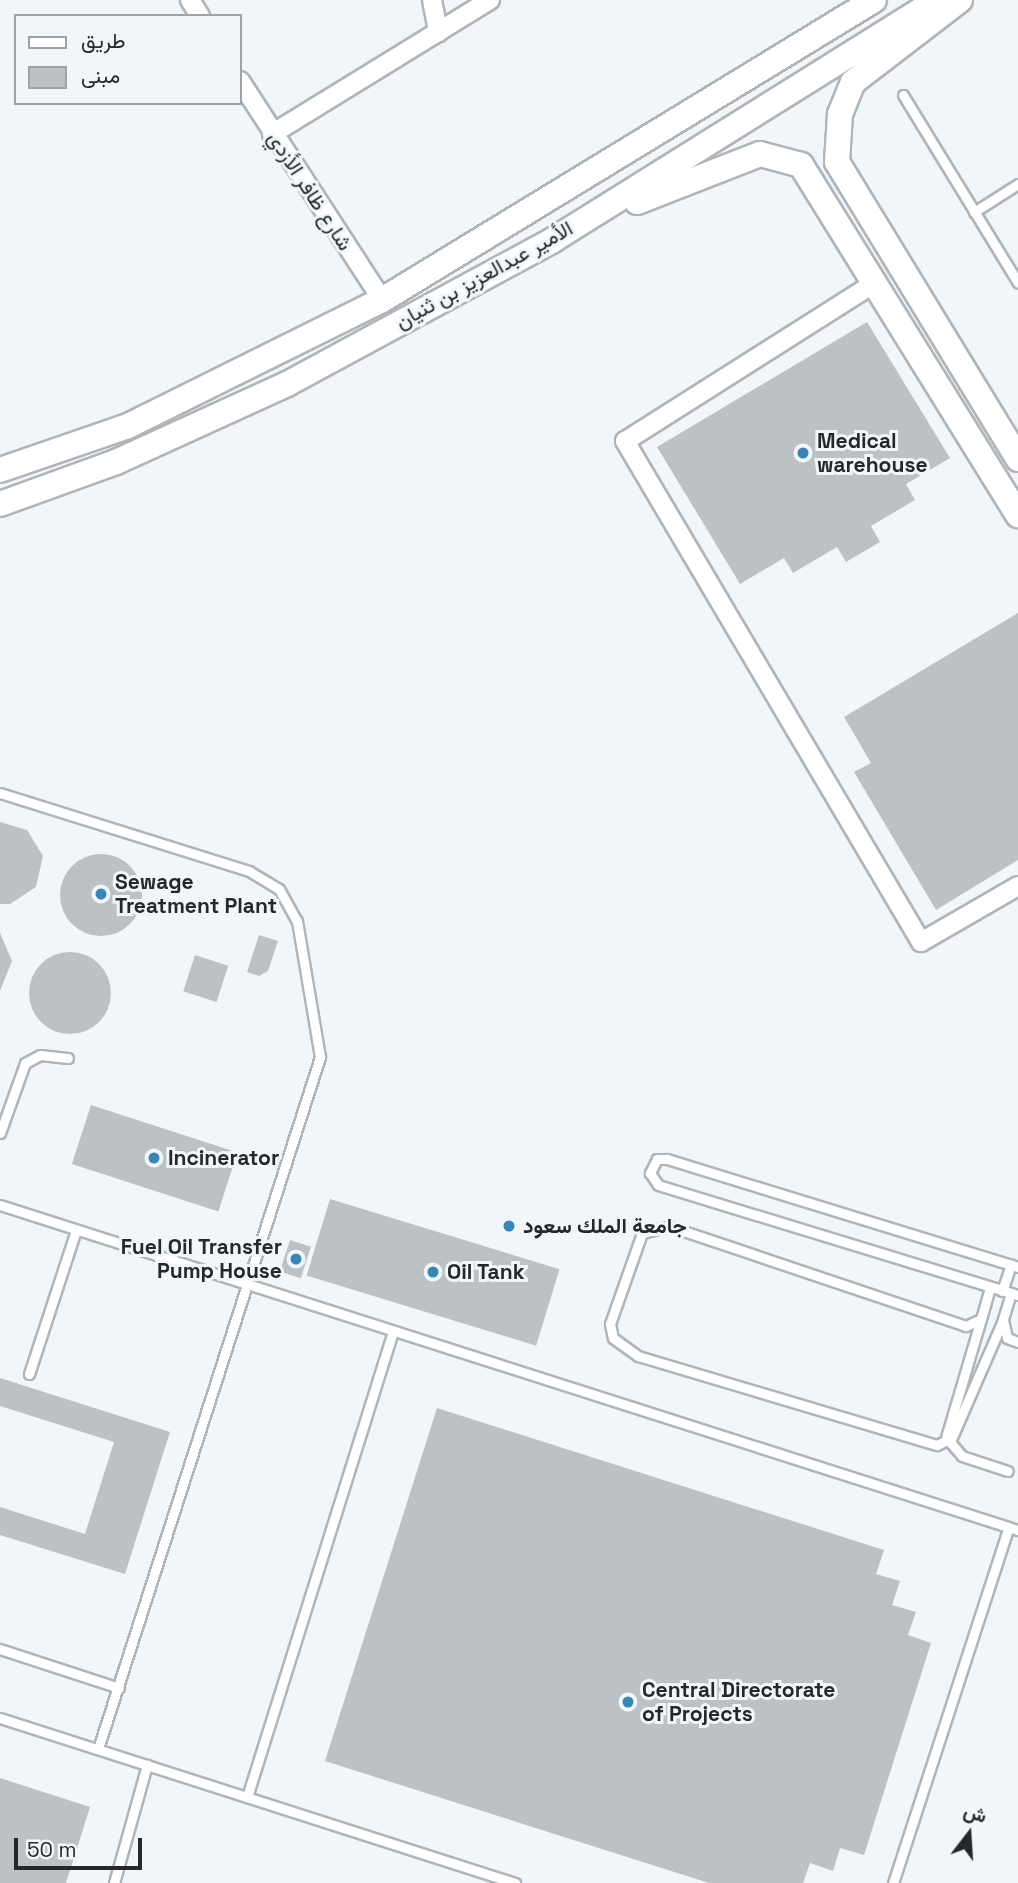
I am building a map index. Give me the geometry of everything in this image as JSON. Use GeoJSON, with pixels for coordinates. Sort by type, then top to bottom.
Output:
{"type":"FeatureCollection","features":[{"type":"Feature","properties":{"kind":"street"},"geometry":{"type":"LineString","coordinates":[[432,0],[438,32]]}},
{"type":"Feature","properties":{"kind":"street"},"geometry":{"type":"LineString","coordinates":[[272,134],[489,0]]}},
{"type":"Feature","properties":{"kind":"street","name":"الأمير عبدالعزيز بن ثنيان"},"geometry":{"type":"LineString","coordinates":[[0,470],[128,426],[382,300],[874,0]]}},
{"type":"Feature","properties":{"kind":"street","name":"الأمير عبدالعزيز بن ثنيان"},"geometry":{"type":"LineString","coordinates":[[2,505],[286,384],[553,240],[937,0]]}},
{"type":"Feature","properties":{"kind":"street"},"geometry":{"type":"LineString","coordinates":[[960,0],[853,82],[840,114],[837,162],[1018,459]]}},
{"type":"Feature","properties":{"kind":"street","name":"شارع ظافر الأزدي"},"geometry":{"type":"LineString","coordinates":[[242,84],[382,300]]}},
{"type":"Feature","properties":{"kind":"street"},"geometry":{"type":"LineString","coordinates":[[553,240],[723,164],[760,154],[801,164],[1016,506]]}},
{"type":"Feature","properties":{"kind":"street"},"geometry":{"type":"LineString","coordinates":[[829,208],[855,191]]}},
{"type":"Feature","properties":{"kind":"street"},"geometry":{"type":"LineString","coordinates":[[876,282],[625,441],[921,942],[1018,886]]}},
{"type":"Feature","properties":{"kind":"lane"},"geometry":{"type":"LineString","coordinates":[[903,95],[1018,283]]}},
{"type":"Feature","properties":{"kind":"lane"},"geometry":{"type":"LineString","coordinates":[[974,212],[1018,184]]}},
{"type":"Feature","properties":{"kind":"lane"},"geometry":{"type":"LineString","coordinates":[[0,793],[249,871],[290,902],[320,1065],[98,1749]]}},
{"type":"Feature","properties":{"kind":"lane"},"geometry":{"type":"LineString","coordinates":[[0,1133],[25,1063],[40,1055],[68,1058]]}},
{"type":"Feature","properties":{"kind":"lane"},"geometry":{"type":"LineString","coordinates":[[1008,1471],[962,1456],[950,1443],[1003,1320],[1010,1293],[1014,1266],[666,1158],[657,1158],[650,1173],[658,1185],[1010,1293]]}},
{"type":"Feature","properties":{"kind":"lane"},"geometry":{"type":"LineString","coordinates":[[0,1205],[248,1288],[393,1331],[1014,1529],[893,1883]]}},
{"type":"Feature","properties":{"kind":"lane"},"geometry":{"type":"LineString","coordinates":[[981,1319],[966,1326],[670,1226],[642,1233],[610,1324],[613,1338],[638,1356],[924,1446],[944,1441],[981,1319],[990,1287]]}},
{"type":"Feature","properties":{"kind":"lane"},"geometry":{"type":"LineString","coordinates":[[29,1374],[76,1230]]}},
{"type":"Feature","properties":{"kind":"lane"},"geometry":{"type":"LineString","coordinates":[[1003,1320],[1007,1338],[1018,1342]]}},
{"type":"Feature","properties":{"kind":"lane"},"geometry":{"type":"LineString","coordinates":[[247,1797],[393,1331]]}},
{"type":"Feature","properties":{"kind":"lane"},"geometry":{"type":"LineString","coordinates":[[0,1649],[120,1688]]}},
{"type":"Feature","properties":{"kind":"lane"},"geometry":{"type":"LineString","coordinates":[[0,1718],[515,1883]]}},
{"type":"Feature","properties":{"kind":"lane"},"geometry":{"type":"LineString","coordinates":[[114,1883],[147,1765]]}},
{"type":"Feature","properties":{"kind":"building","name":"Medical warehouse"},"geometry":{"type":"Polygon","coordinates":[[[867,322],[950,458],[906,484],[915,500],[871,526],[880,542],[846,562],[837,547],[793,573],[784,558],[740,584],[657,447],[867,322]]]}},
{"type":"Feature","properties":{"kind":"building"},"geometry":{"type":"Polygon","coordinates":[[[1018,613],[1018,860],[936,910],[854,772],[871,763],[844,717],[1018,613]]]}},
{"type":"Feature","properties":{"kind":"building"},"geometry":{"type":"Polygon","coordinates":[[[0,822],[27,830],[43,856],[36,887],[10,904],[0,904],[0,822]]]}},
{"type":"Feature","properties":{"kind":"building","name":"Sewage Treatment Plant"},"geometry":{"type":"Polygon","coordinates":[[[101,854],[117,857],[130,866],[139,879],[142,895],[139,911],[130,924],[117,933],[101,936],[85,933],[72,924],[63,911],[60,895],[63,879],[72,866],[85,857],[101,854]]]}},
{"type":"Feature","properties":{"kind":"building"},"geometry":{"type":"Polygon","coordinates":[[[0,933],[12,961],[0,991],[0,933]]]}},
{"type":"Feature","properties":{"kind":"building"},"geometry":{"type":"Polygon","coordinates":[[[259,935],[278,941],[268,971],[259,976],[247,972],[259,935]]]}},
{"type":"Feature","properties":{"kind":"building","name":"Sewage Treatment Plant"},"geometry":{"type":"Polygon","coordinates":[[[70,952],[86,955],[99,964],[108,977],[111,993],[108,1009],[99,1022],[86,1031],[70,1034],[54,1031],[41,1022],[32,1009],[29,993],[32,977],[41,964],[54,955],[70,952]]]}},
{"type":"Feature","properties":{"kind":"building","name":"Sewage Treatment Plant"},"geometry":{"type":"Polygon","coordinates":[[[195,955],[228,966],[217,1002],[183,991],[195,955]]]}},
{"type":"Feature","properties":{"kind":"building","name":"Incinerator"},"geometry":{"type":"Polygon","coordinates":[[[91,1105],[237,1153],[218,1212],[72,1164],[91,1105]]]}},
{"type":"Feature","properties":{"kind":"building","name":"Oil Tank"},"geometry":{"type":"Polygon","coordinates":[[[330,1199],[560,1269],[536,1346],[307,1276],[330,1199]]]}},
{"type":"Feature","properties":{"kind":"building","name":"Fuel Oil Transfer Pump House"},"geometry":{"type":"Polygon","coordinates":[[[290,1240],[311,1247],[301,1278],[280,1271],[290,1240]]]}},
{"type":"Feature","properties":{"kind":"building"},"geometry":{"type":"Polygon","coordinates":[[[0,1378],[170,1432],[125,1574],[0,1535],[0,1507],[85,1534],[114,1442],[0,1406],[0,1378]]]}},
{"type":"Feature","properties":{"kind":"building","name":"Central Directorate of Projects"},"geometry":{"type":"Polygon","coordinates":[[[437,1408],[884,1550],[876,1574],[900,1581],[892,1605],[916,1612],[908,1635],[931,1643],[864,1855],[840,1848],[833,1871],[810,1863],[803,1883],[709,1883],[325,1761],[437,1408]]]}},
{"type":"Feature","properties":{"kind":"building"},"geometry":{"type":"Polygon","coordinates":[[[0,1778],[90,1807],[66,1883],[0,1883],[0,1778]]]}},
{"type":"Feature","properties":{"kind":"place","name":"Medical warehouse"},"geometry":{"type":"Point","coordinates":[803,453]}},
{"type":"Feature","properties":{"kind":"place","name":"Sewage Treatment Plant"},"geometry":{"type":"Point","coordinates":[101,894]}},
{"type":"Feature","properties":{"kind":"place","name":"Incinerator"},"geometry":{"type":"Point","coordinates":[154,1158]}},
{"type":"Feature","properties":{"kind":"place","name":"جامعة الملك سعود"},"geometry":{"type":"Point","coordinates":[509,1226]}},
{"type":"Feature","properties":{"kind":"place","name":"Fuel Oil Transfer Pump House"},"geometry":{"type":"Point","coordinates":[296,1259]}},
{"type":"Feature","properties":{"kind":"place","name":"Oil Tank"},"geometry":{"type":"Point","coordinates":[433,1272]}},
{"type":"Feature","properties":{"kind":"place","name":"Central Directorate of Projects"},"geometry":{"type":"Point","coordinates":[628,1702]}}]}
